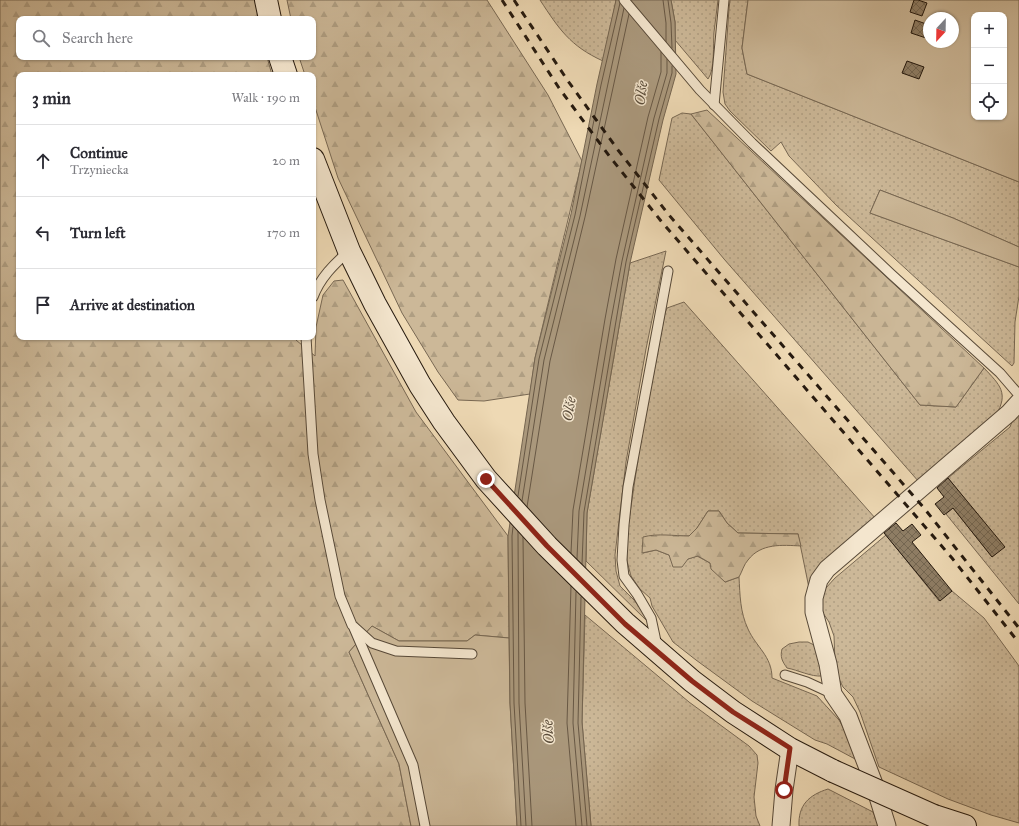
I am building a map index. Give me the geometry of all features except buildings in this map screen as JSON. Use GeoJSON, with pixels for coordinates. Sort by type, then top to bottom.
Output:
{"type":"FeatureCollection","features":[{"type":"Feature","properties":{"kind":"main road"},"geometry":{"type":"LineString","coordinates":[[266,0],[269,16]]}},
{"type":"Feature","properties":{"kind":"main road"},"geometry":{"type":"LineString","coordinates":[[281,60],[285,72]]}},
{"type":"Feature","properties":{"kind":"main road"},"geometry":{"type":"LineString","coordinates":[[316,168],[349,252],[420,385],[444,422],[486,479],[547,546],[625,624],[692,681],[733,712],[790,748],[833,771],[934,816],[965,826]]}},
{"type":"Feature","properties":{"kind":"street"},"geometry":{"type":"LineString","coordinates":[[887,826],[874,784],[848,716],[833,694],[828,664],[814,612],[814,598],[819,580],[827,569],[1009,413],[1019,402]]}},
{"type":"Feature","properties":{"kind":"street"},"geometry":{"type":"LineString","coordinates":[[781,826],[790,748]]}},
{"type":"Feature","properties":{"kind":"lane"},"geometry":{"type":"LineString","coordinates":[[624,0],[714,105],[752,143],[869,253],[1000,373],[1019,395]]}},
{"type":"Feature","properties":{"kind":"lane"},"geometry":{"type":"LineString","coordinates":[[714,105],[724,0]]}},
{"type":"Feature","properties":{"kind":"lane"},"geometry":{"type":"LineString","coordinates":[[316,290],[320,281],[334,264],[349,252]]}},
{"type":"Feature","properties":{"kind":"lane"},"geometry":{"type":"LineString","coordinates":[[658,652],[652,618],[624,576],[622,560],[628,487],[668,271]]}},
{"type":"Feature","properties":{"kind":"lane"},"geometry":{"type":"LineString","coordinates":[[306,340],[313,454],[320,500],[340,596],[412,765],[425,826]]}},
{"type":"Feature","properties":{"kind":"lane"},"geometry":{"type":"LineString","coordinates":[[352,624],[372,642],[396,651],[472,654]]}},
{"type":"Feature","properties":{"kind":"lane"},"geometry":{"type":"LineString","coordinates":[[785,675],[807,682],[833,694]]}},
{"type":"Feature","properties":{"kind":"green space"},"geometry":{"type":"Polygon","coordinates":[[[0,0],[255,0],[258,16],[16,16],[16,60],[268,60],[271,72],[16,72],[16,340],[296,340],[315,356],[316,327],[323,295],[334,281],[343,280],[416,412],[508,536],[509,638],[475,635],[467,641],[399,641],[372,626],[349,652],[399,764],[411,826],[0,826],[0,0]]]}},
{"type":"Feature","properties":{"kind":"green space"},"geometry":{"type":"Polygon","coordinates":[[[287,0],[487,0],[548,95],[582,161],[535,358],[530,394],[484,401],[458,400],[438,372],[402,313],[338,178],[316,110],[316,72],[304,72],[300,60],[316,60],[316,16],[290,16],[287,0]]]}},
{"type":"Feature","properties":{"kind":"green space"},"geometry":{"type":"Polygon","coordinates":[[[540,0],[615,0],[603,61],[582,49],[566,36],[540,0]]]}},
{"type":"Feature","properties":{"kind":"green space"},"geometry":{"type":"Polygon","coordinates":[[[671,0],[718,0],[714,32],[713,63],[708,79],[675,40],[675,22],[671,0]]]}},
{"type":"Feature","properties":{"kind":"green space"},"geometry":{"type":"Polygon","coordinates":[[[730,0],[748,0],[742,48],[747,74],[1019,182],[1019,247],[953,218],[880,190],[870,213],[1019,267],[1019,296],[1015,322],[1014,363],[1012,366],[836,205],[789,156],[781,142],[771,151],[730,111],[725,104],[723,92],[730,0]]]}},
{"type":"Feature","properties":{"kind":"green space"},"geometry":{"type":"Polygon","coordinates":[[[748,0],[1019,0],[1019,182],[747,74],[742,48],[748,0]]]}},
{"type":"Feature","properties":{"kind":"green space"},"geometry":{"type":"Polygon","coordinates":[[[707,110],[984,368],[956,407],[920,405],[691,114],[707,110]]]}},
{"type":"Feature","properties":{"kind":"green space"},"geometry":{"type":"Polygon","coordinates":[[[682,113],[691,114],[920,405],[956,407],[984,368],[998,385],[1001,390],[1002,401],[996,415],[919,482],[724,259],[659,180],[672,118],[682,113]]]}},
{"type":"Feature","properties":{"kind":"green space"},"geometry":{"type":"Polygon","coordinates":[[[880,190],[953,218],[1019,247],[1019,267],[870,213],[880,190]]]}},
{"type":"Feature","properties":{"kind":"green space"},"geometry":{"type":"Polygon","coordinates":[[[666,251],[646,349],[626,462],[615,555],[616,571],[620,586],[634,600],[643,612],[647,621],[586,561],[587,513],[630,263],[666,251]]]}},
{"type":"Feature","properties":{"kind":"green space"},"geometry":{"type":"Polygon","coordinates":[[[684,302],[876,519],[809,588],[798,534],[738,533],[727,523],[719,511],[708,511],[697,528],[689,536],[672,536],[643,553],[656,550],[669,555],[688,559],[697,556],[710,563],[725,582],[739,577],[741,603],[745,623],[751,635],[767,658],[772,678],[817,696],[839,720],[847,734],[857,760],[827,744],[815,740],[752,701],[673,642],[652,606],[650,598],[640,589],[631,576],[627,561],[626,541],[639,452],[665,313],[667,308],[684,302]]]}},
{"type":"Feature","properties":{"kind":"green space"},"geometry":{"type":"Polygon","coordinates":[[[1019,413],[1019,604],[946,514],[953,508],[992,557],[1004,547],[948,478],[1010,427],[1013,419],[1019,413]]]}},
{"type":"Feature","properties":{"kind":"green space"},"geometry":{"type":"Polygon","coordinates":[[[708,511],[719,511],[727,523],[738,533],[798,534],[801,546],[772,546],[759,550],[753,554],[744,566],[739,577],[725,582],[711,569],[710,563],[698,556],[688,559],[682,567],[673,567],[669,555],[656,550],[642,553],[643,537],[660,535],[689,536],[697,528],[708,511]]]}},
{"type":"Feature","properties":{"kind":"green space"},"geometry":{"type":"Polygon","coordinates":[[[886,535],[939,601],[952,591],[984,618],[1019,666],[1019,823],[991,815],[948,799],[879,767],[860,712],[853,697],[843,687],[838,677],[835,663],[834,636],[829,622],[823,613],[821,600],[825,589],[835,578],[886,535]]]}},
{"type":"Feature","properties":{"kind":"green space"},"geometry":{"type":"Polygon","coordinates":[[[585,615],[689,702],[749,746],[757,755],[758,763],[754,797],[756,816],[760,826],[591,826],[582,722],[585,615]]]}},
{"type":"Feature","properties":{"kind":"green space"},"geometry":{"type":"Polygon","coordinates":[[[372,626],[399,641],[467,641],[475,635],[509,638],[510,703],[517,826],[411,826],[399,764],[349,652],[372,626]]]}},
{"type":"Feature","properties":{"kind":"green space"},"geometry":{"type":"Polygon","coordinates":[[[808,642],[814,645],[824,671],[822,676],[809,674],[787,668],[785,666],[781,657],[782,649],[789,644],[808,642]]]}},
{"type":"Feature","properties":{"kind":"green space"},"geometry":{"type":"Polygon","coordinates":[[[828,789],[873,812],[879,826],[799,826],[800,812],[806,802],[815,794],[828,789]]]}},
{"type":"Feature","properties":{"kind":"water","name":"Olše"},"geometry":{"type":"Polygon","coordinates":[[[616,0],[671,0],[675,22],[676,74],[663,120],[630,263],[587,513],[582,722],[591,826],[517,826],[510,703],[508,536],[535,358],[571,214],[597,84],[616,0]]]}},
{"type":"Feature","properties":{"kind":"railway"},"geometry":{"type":"LineString","coordinates":[[502,0],[559,88],[610,157],[661,221],[952,558],[1019,643]]}},
{"type":"Feature","properties":{"kind":"railway"},"geometry":{"type":"LineString","coordinates":[[514,0],[568,81],[618,150],[669,215],[924,508],[1019,628]]}},
{"type":"Feature","properties":{"kind":"route"},"geometry":{"type":"LineString","coordinates":[[486,479],[547,546],[625,624],[692,681],[733,712],[790,748],[784,790]]}}]}
